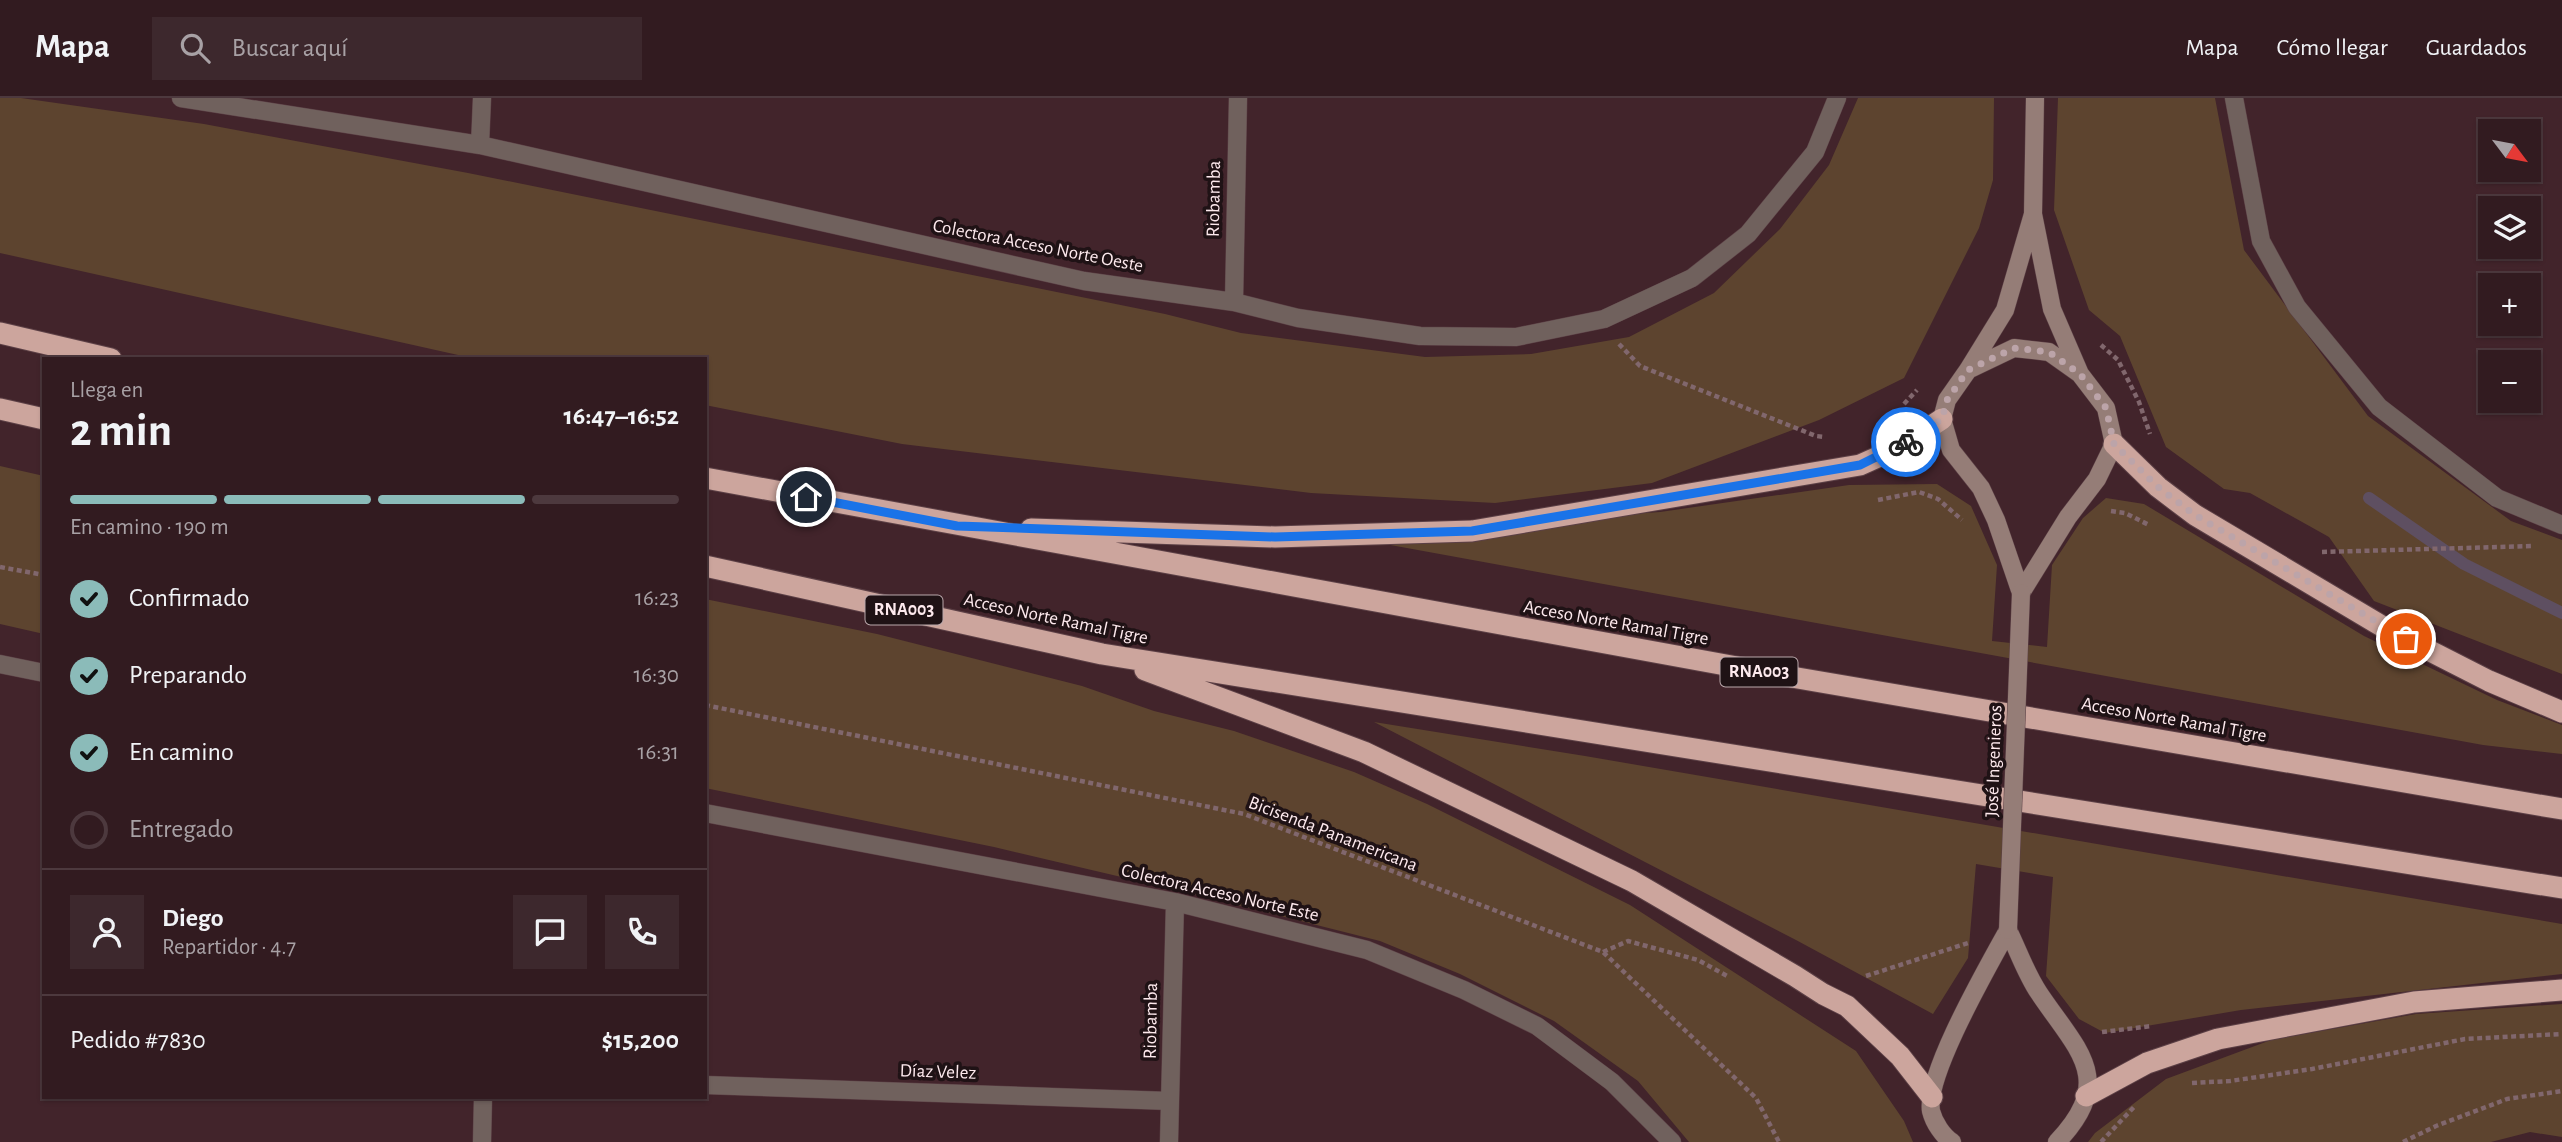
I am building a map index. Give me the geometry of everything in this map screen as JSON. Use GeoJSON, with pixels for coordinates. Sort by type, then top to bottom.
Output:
{"type":"FeatureCollection","features":[{"type":"Feature","properties":{"kind":"highway"},"geometry":{"type":"LineString","coordinates":[[0,333],[102,357]]}},
{"type":"Feature","properties":{"kind":"highway"},"geometry":{"type":"LineString","coordinates":[[0,409],[42,419]]}},
{"type":"Feature","properties":{"kind":"highway"},"geometry":{"type":"LineString","coordinates":[[957,526],[1275,537],[1472,531],[1860,465],[1898,448],[1942,419]]}},
{"type":"Feature","properties":{"kind":"highway"},"geometry":{"type":"LineString","coordinates":[[2114,444],[2158,487],[2195,515],[2385,628],[2489,681],[2562,712]]}},
{"type":"Feature","properties":{"kind":"highway","name":"Acceso Norte Ramal Tigre"},"geometry":{"type":"LineString","coordinates":[[707,478],[1780,676],[2562,809]]}},
{"type":"Feature","properties":{"kind":"highway","name":"Acceso Norte Ramal Tigre"},"geometry":{"type":"LineString","coordinates":[[707,566],[1102,654],[2562,888]]}},
{"type":"Feature","properties":{"kind":"highway"},"geometry":{"type":"LineString","coordinates":[[1102,654],[1364,752],[1632,881],[1847,1006],[1900,1056],[1932,1097]]}},
{"type":"Feature","properties":{"kind":"highway"},"geometry":{"type":"LineString","coordinates":[[2086,1096],[2147,1063],[2218,1039],[2414,1002],[2562,990]]}},
{"type":"Feature","properties":{"kind":"street","name":"Colectora Acceso Norte Oeste"},"geometry":{"type":"LineString","coordinates":[[181,98],[480,145],[1084,281],[1234,302],[1298,318],[1420,337],[1516,337],[1604,319],[1692,278],[1748,234],[1815,152],[1837,98]]}},
{"type":"Feature","properties":{"kind":"street"},"geometry":{"type":"LineString","coordinates":[[480,145],[482,98]]}},
{"type":"Feature","properties":{"kind":"street","name":"Riobamba"},"geometry":{"type":"LineString","coordinates":[[1234,302],[1238,98]]}},
{"type":"Feature","properties":{"kind":"street"},"geometry":{"type":"LineString","coordinates":[[2035,98],[2033,214],[2052,309],[2080,374],[2106,408],[2114,444]]}},
{"type":"Feature","properties":{"kind":"street"},"geometry":{"type":"LineString","coordinates":[[2234,98],[2261,241],[2297,307],[2379,407],[2497,498],[2562,525]]}},
{"type":"Feature","properties":{"kind":"street"},"geometry":{"type":"LineString","coordinates":[[1942,419],[1947,400],[2005,310],[2033,214]]}},
{"type":"Feature","properties":{"kind":"street"},"geometry":{"type":"LineString","coordinates":[[1968,370],[2014,348],[2049,352],[2080,374]]}},
{"type":"Feature","properties":{"kind":"street","name":"José Ingenieros"},"geometry":{"type":"LineString","coordinates":[[1932,1097],[1951,1039],[2008,930],[2021,593],[1996,520],[1981,488],[1951,450],[1942,419]]}},
{"type":"Feature","properties":{"kind":"street","name":"José Ingenieros"},"geometry":{"type":"LineString","coordinates":[[2021,593],[2068,517],[2097,479],[2114,444]]}},
{"type":"Feature","properties":{"kind":"street"},"geometry":{"type":"LineString","coordinates":[[0,664],[42,673]]}},
{"type":"Feature","properties":{"kind":"street","name":"Colectora Acceso Norte Este"},"geometry":{"type":"LineString","coordinates":[[707,813],[1175,902],[1367,950],[1464,990],[1536,1026],[1612,1082],[1672,1142]]}},
{"type":"Feature","properties":{"kind":"street","name":"Riobamba"},"geometry":{"type":"LineString","coordinates":[[1169,1142],[1175,902]]}},
{"type":"Feature","properties":{"kind":"street","name":"José Ingenieros"},"geometry":{"type":"LineString","coordinates":[[2008,930],[2037,991],[2079,1051],[2088,1071],[2086,1096],[2075,1123],[2057,1142]]}},
{"type":"Feature","properties":{"kind":"street","name":"Díaz Velez"},"geometry":{"type":"LineString","coordinates":[[707,1085],[1170,1101]]}},
{"type":"Feature","properties":{"kind":"street"},"geometry":{"type":"LineString","coordinates":[[1932,1097],[1931,1112],[1941,1132],[1950,1142]]}},
{"type":"Feature","properties":{"kind":"street"},"geometry":{"type":"LineString","coordinates":[[482,1142],[483,1099]]}},
{"type":"Feature","properties":{"kind":"path"},"geometry":{"type":"LineString","coordinates":[[1604,319],[1618,343],[1640,366],[1816,436],[1837,438]]}},
{"type":"Feature","properties":{"kind":"path"},"geometry":{"type":"LineString","coordinates":[[2099,343],[2118,360],[2139,402],[2153,443]]}},
{"type":"Feature","properties":{"kind":"path"},"geometry":{"type":"LineString","coordinates":[[1903,405],[1919,388]]}},
{"type":"Feature","properties":{"kind":"path"},"geometry":{"type":"LineString","coordinates":[[1878,499],[1919,492],[1938,499],[1967,527]]}},
{"type":"Feature","properties":{"kind":"path"},"geometry":{"type":"LineString","coordinates":[[2320,552],[2539,546]]}},
{"type":"Feature","properties":{"kind":"path"},"geometry":{"type":"LineString","coordinates":[[0,566],[42,575]]}},
{"type":"Feature","properties":{"kind":"path","name":"Bicisenda Panamericana"},"geometry":{"type":"LineString","coordinates":[[707,705],[1244,814],[1603,952],[1756,1098],[1779,1142]]}},
{"type":"Feature","properties":{"kind":"path"},"geometry":{"type":"LineString","coordinates":[[1866,976],[2008,930]]}},
{"type":"Feature","properties":{"kind":"path"},"geometry":{"type":"LineString","coordinates":[[1603,952],[1628,941],[1698,960],[1733,979]]}},
{"type":"Feature","properties":{"kind":"path"},"geometry":{"type":"LineString","coordinates":[[2095,1031],[2105,1033],[2160,1025]]}},
{"type":"Feature","properties":{"kind":"path"},"geometry":{"type":"LineString","coordinates":[[2182,1084],[2230,1081],[2312,1069],[2465,1039],[2562,1034]]}},
{"type":"Feature","properties":{"kind":"path"},"geometry":{"type":"LineString","coordinates":[[2403,1142],[2436,1126],[2507,1099],[2562,1091]]}},
{"type":"Feature","properties":{"kind":"path"},"geometry":{"type":"LineString","coordinates":[[2101,1142],[2136,1105]]}},
{"type":"Feature","properties":{"kind":"shaded area"},"geometry":{"type":"Polygon","coordinates":[[[0,98],[21,98],[204,124],[468,173],[1165,314],[1241,333],[1425,357],[1531,354],[1629,337],[1714,293],[1780,229],[1829,165],[1858,98],[1994,98],[1993,180],[1979,228],[1904,378],[1819,420],[1652,483],[1495,503],[1311,493],[902,444],[707,405],[707,357],[467,357],[0,253],[0,98]]]}},
{"type":"Feature","properties":{"kind":"shaded area"},"geometry":{"type":"Polygon","coordinates":[[[2058,98],[2215,98],[2244,250],[2368,416],[2511,521],[2562,540],[2562,674],[2374,601],[2329,537],[2250,493],[2224,489],[2166,447],[2120,336],[2089,310],[2054,210],[2058,98]]]}},
{"type":"Feature","properties":{"kind":"shaded area"},"geometry":{"type":"Polygon","coordinates":[[[0,466],[42,476],[42,634],[0,624],[0,466]]]}},
{"type":"Feature","properties":{"kind":"shaded area"},"geometry":{"type":"Polygon","coordinates":[[[1937,484],[1971,506],[1997,565],[1992,641],[2047,647],[2052,565],[2083,518],[2106,498],[2144,504],[2364,636],[2497,700],[2562,725],[2562,754],[2483,745],[1352,538],[1425,528],[1660,512],[1849,485],[1937,484]]]}},
{"type":"Feature","properties":{"kind":"shaded area"},"geometry":{"type":"Polygon","coordinates":[[[707,599],[877,634],[1082,686],[1154,711],[1234,731],[1354,772],[1427,804],[1630,905],[1856,1051],[1904,1121],[1913,1142],[1689,1142],[1638,1081],[1554,1021],[1460,974],[1380,941],[994,847],[707,788],[707,599]]]}},
{"type":"Feature","properties":{"kind":"shaded area"},"geometry":{"type":"Polygon","coordinates":[[[1374,722],[2562,924],[2562,974],[2241,1010],[2105,1033],[2079,1019],[2046,976],[2053,877],[1976,864],[1968,958],[1933,1014],[1796,940],[1374,722]]]}},
{"type":"Feature","properties":{"kind":"shaded area"},"geometry":{"type":"Polygon","coordinates":[[[2562,1004],[2562,1137],[2530,1132],[2491,1142],[2088,1142],[2095,1133],[2166,1079],[2271,1040],[2416,1014],[2562,1004]]]}},
{"type":"Feature","properties":{"kind":"waterway"},"geometry":{"type":"LineString","coordinates":[[2369,498],[2464,564],[2562,613]]}},
{"type":"Feature","properties":{"kind":"way so far"},"geometry":{"type":"LineString","coordinates":[[1906,442],[1942,419],[1947,400],[1968,370],[2014,348],[2049,352],[2080,374],[2106,408],[2114,444],[2158,487],[2195,515],[2406,639]]}},
{"type":"Feature","properties":{"kind":"route"},"geometry":{"type":"LineString","coordinates":[[806,497],[957,526],[1275,537],[1472,531],[1860,465],[1906,442]]}}]}
